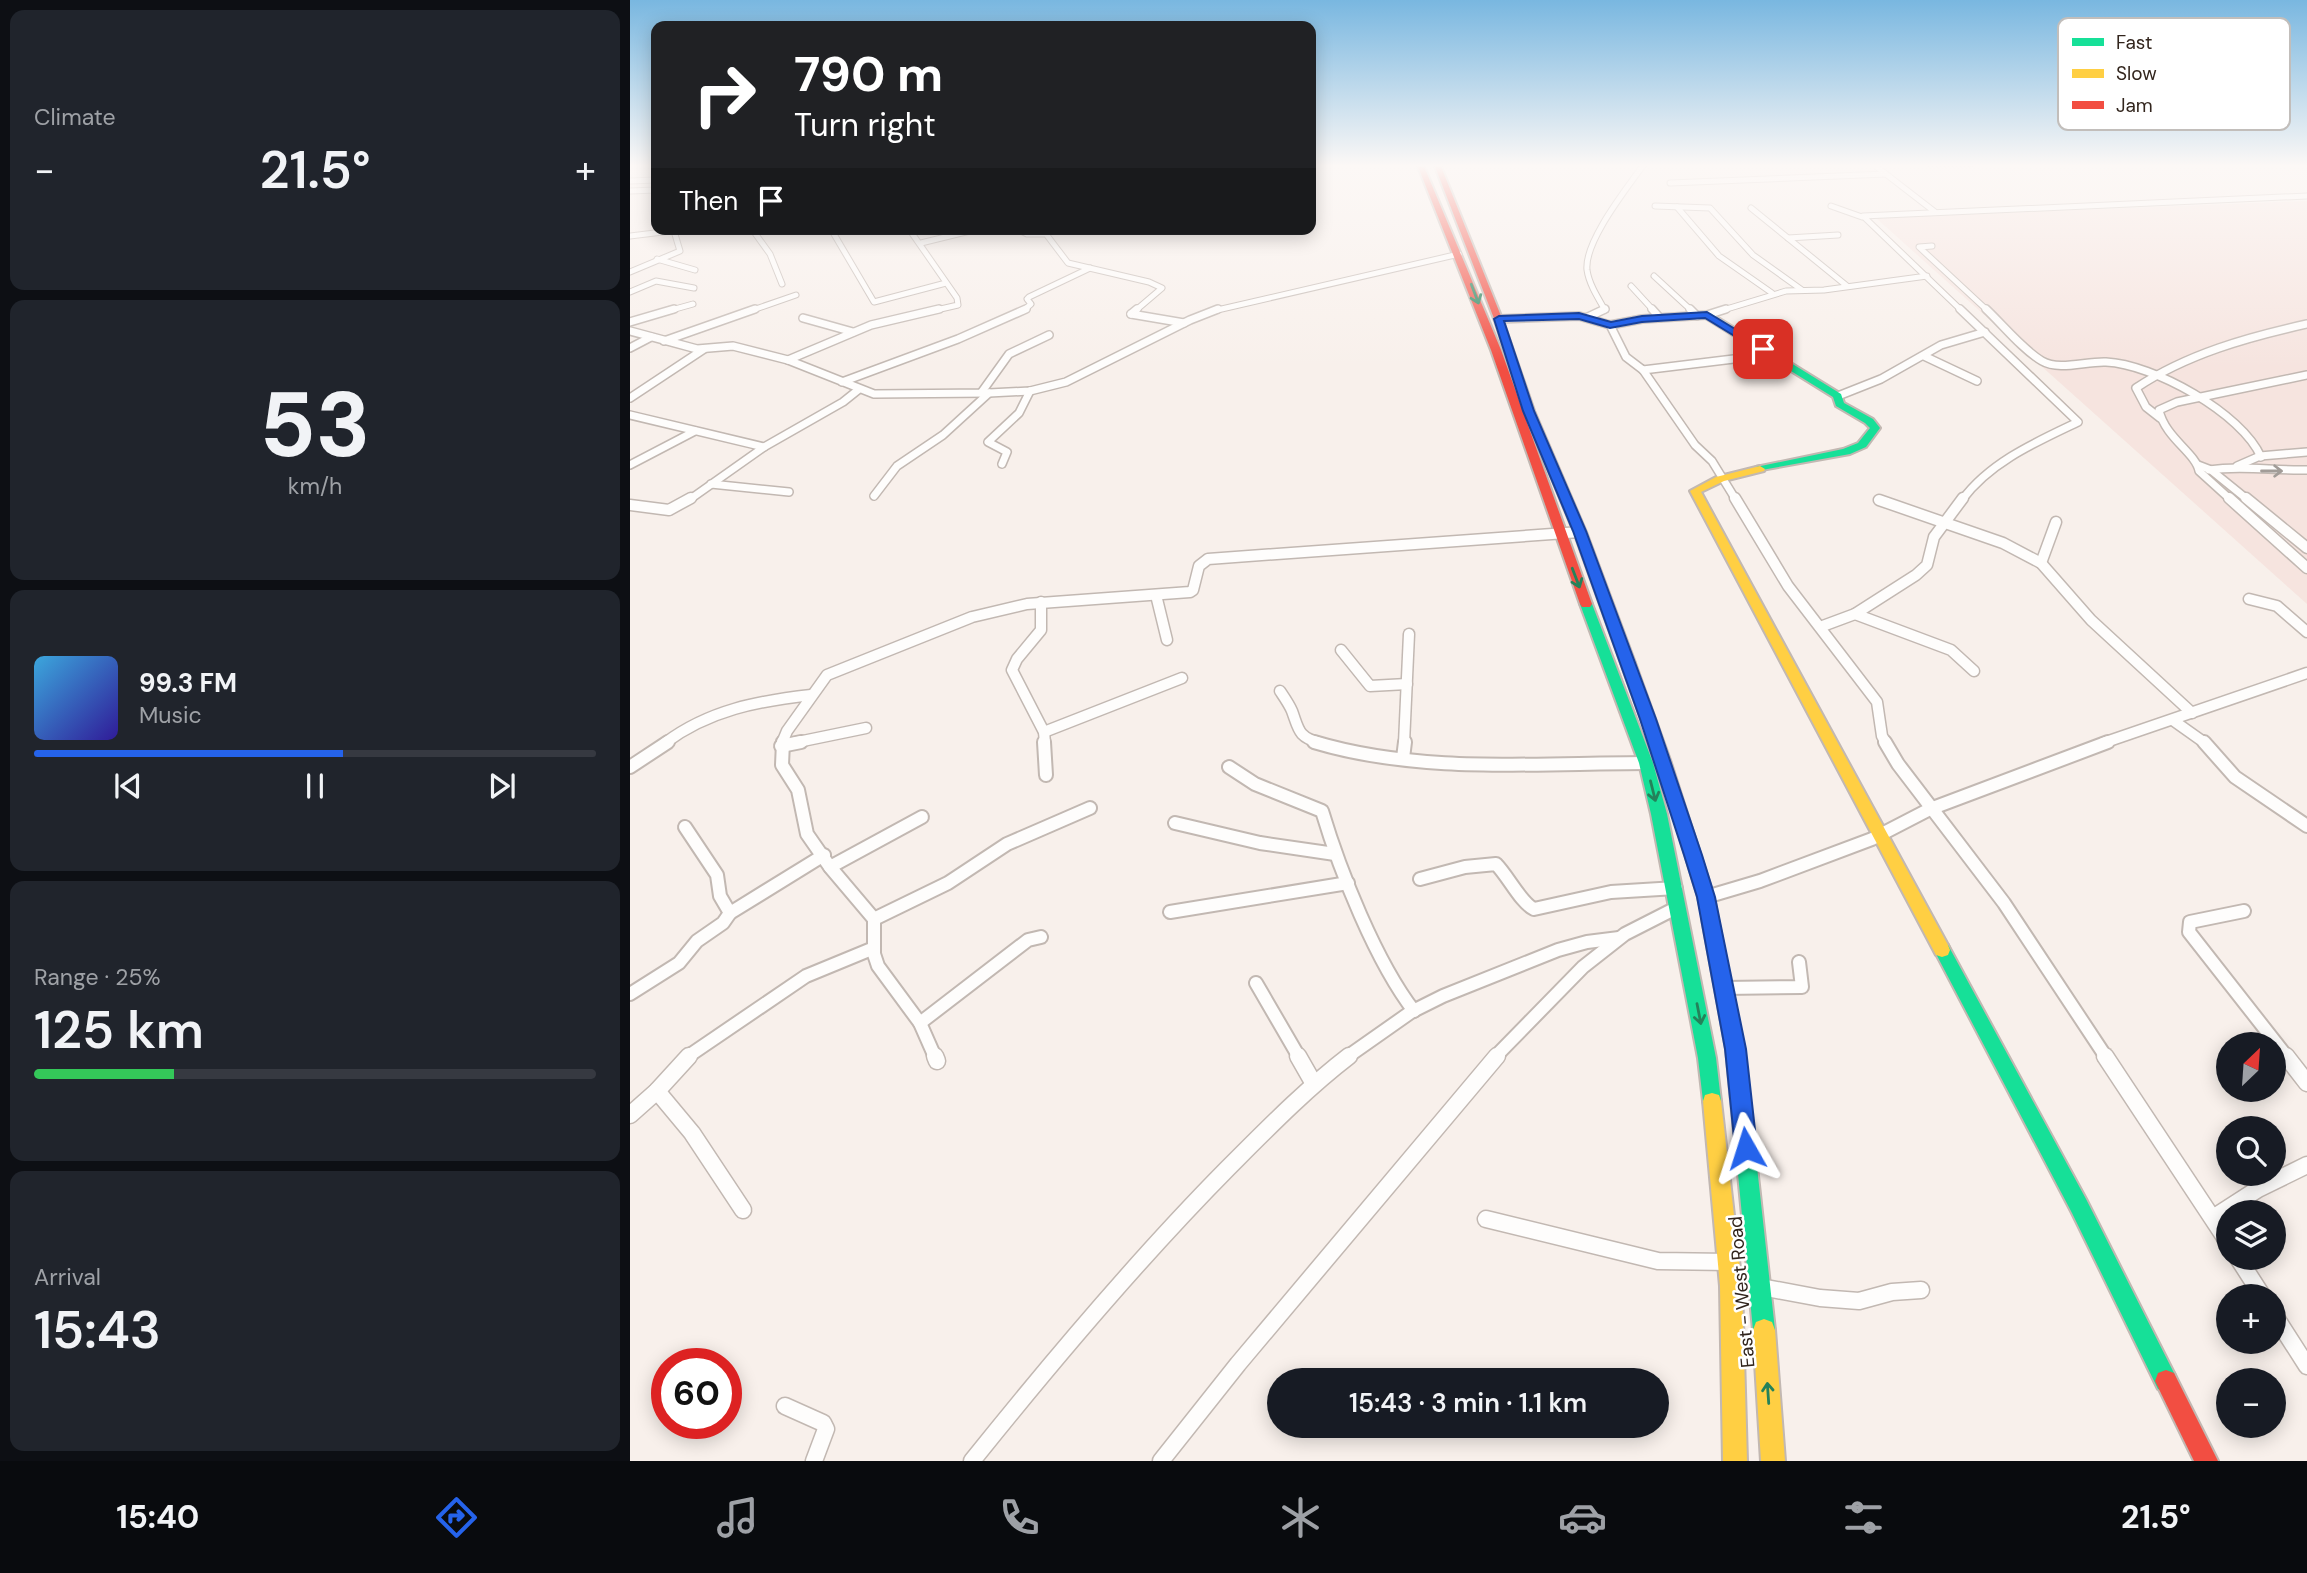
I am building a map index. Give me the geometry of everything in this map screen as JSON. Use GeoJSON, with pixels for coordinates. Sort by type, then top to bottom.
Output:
{"type":"FeatureCollection","features":[{"type":"Feature","properties":{"kind":"main road","name":"East - West Road"},"geometry":{"type":"LineString","coordinates":[[1449,232],[1496,349],[1559,533],[1646,763],[1676,888],[1707,1058],[1729,1262],[1735,1461]]}},
{"type":"Feature","properties":{"kind":"main road","name":"East - West Road"},"geometry":{"type":"LineString","coordinates":[[1464,232],[1499,319],[1529,411],[1580,531],[1664,763],[1706,897],[1735,1049],[1761,1287],[1773,1461]]}},
{"type":"Feature","properties":{"kind":"main road"},"geometry":{"type":"LineString","coordinates":[[1702,316],[1838,396],[1839,404],[1874,425],[1875,428],[1862,445],[1846,452],[1723,479],[1699,486],[1695,491],[2079,1206],[2206,1461]]}},
{"type":"Feature","properties":{"kind":"street"},"geometry":{"type":"LineString","coordinates":[[1499,319],[1588,317],[1605,310],[1592,285],[1587,264],[1603,232]]}},
{"type":"Feature","properties":{"kind":"street"},"geometry":{"type":"LineString","coordinates":[[1698,232],[1720,259],[1739,275],[1772,293]]}},
{"type":"Feature","properties":{"kind":"street"},"geometry":{"type":"LineString","coordinates":[[1732,232],[1753,255],[1802,290]]}},
{"type":"Feature","properties":{"kind":"street"},"geometry":{"type":"LineString","coordinates":[[1781,232],[1847,286]]}},
{"type":"Feature","properties":{"kind":"street"},"geometry":{"type":"LineString","coordinates":[[1820,627],[1855,614],[1927,565],[1931,542],[1970,489],[1994,468],[2030,445],[2078,424],[2072,414],[1879,232]]}},
{"type":"Feature","properties":{"kind":"street"},"geometry":{"type":"LineString","coordinates":[[630,236],[651,233]]}},
{"type":"Feature","properties":{"kind":"street"},"geometry":{"type":"LineString","coordinates":[[630,272],[680,251],[677,235]]}},
{"type":"Feature","properties":{"kind":"street"},"geometry":{"type":"LineString","coordinates":[[756,235],[769,254],[782,284]]}},
{"type":"Feature","properties":{"kind":"street"},"geometry":{"type":"LineString","coordinates":[[835,235],[874,302],[946,283]]}},
{"type":"Feature","properties":{"kind":"street"},"geometry":{"type":"LineString","coordinates":[[788,360],[879,322],[958,304],[957,298],[926,257],[921,243],[914,235]]}},
{"type":"Feature","properties":{"kind":"street"},"geometry":{"type":"LineString","coordinates":[[921,243],[954,235]]}},
{"type":"Feature","properties":{"kind":"street"},"geometry":{"type":"LineString","coordinates":[[1046,235],[1066,262],[1161,287],[1161,292],[1130,314],[1184,323]]}},
{"type":"Feature","properties":{"kind":"street"},"geometry":{"type":"LineString","coordinates":[[1788,238],[1838,235]]}},
{"type":"Feature","properties":{"kind":"street"},"geometry":{"type":"LineString","coordinates":[[1932,246],[1919,247],[2042,361],[2068,365],[2116,363],[2158,373],[2199,397],[2252,438],[2261,457]]}},
{"type":"Feature","properties":{"kind":"street"},"geometry":{"type":"LineString","coordinates":[[630,331],[704,349],[733,346],[788,360],[859,390],[883,395],[1030,391],[1077,378],[1184,323],[1255,298],[1459,254]]}},
{"type":"Feature","properties":{"kind":"street"},"geometry":{"type":"LineString","coordinates":[[657,259],[695,270]]}},
{"type":"Feature","properties":{"kind":"street"},"geometry":{"type":"LineString","coordinates":[[842,382],[948,341],[977,333],[1027,309],[1031,304],[1027,299],[1029,297],[1090,268]]}},
{"type":"Feature","properties":{"kind":"street"},"geometry":{"type":"LineString","coordinates":[[1654,276],[1702,316]]}},
{"type":"Feature","properties":{"kind":"street"},"geometry":{"type":"LineString","coordinates":[[1588,317],[1597,323],[1610,325],[1702,316],[1772,293],[1927,276]]}},
{"type":"Feature","properties":{"kind":"street"},"geometry":{"type":"LineString","coordinates":[[630,292],[656,281],[694,288]]}},
{"type":"Feature","properties":{"kind":"street"},"geometry":{"type":"LineString","coordinates":[[1631,286],[1660,318]]}},
{"type":"Feature","properties":{"kind":"street"},"geometry":{"type":"LineString","coordinates":[[664,341],[796,295]]}},
{"type":"Feature","properties":{"kind":"street"},"geometry":{"type":"LineString","coordinates":[[630,322],[693,304]]}},
{"type":"Feature","properties":{"kind":"street"},"geometry":{"type":"LineString","coordinates":[[803,318],[853,332]]}},
{"type":"Feature","properties":{"kind":"street"},"geometry":{"type":"LineString","coordinates":[[2307,324],[2219,350],[2158,373],[2136,388],[2146,407],[2160,418],[2170,435],[2199,468],[2307,568]]}},
{"type":"Feature","properties":{"kind":"street"},"geometry":{"type":"LineString","coordinates":[[1610,325],[1618,345],[1632,364],[1643,370],[1695,445],[1712,461],[1782,577],[1877,702],[1882,736],[1930,809],[2004,903],[2216,1223]]}},
{"type":"Feature","properties":{"kind":"street"},"geometry":{"type":"LineString","coordinates":[[1838,396],[1881,379],[1941,345],[1985,332]]}},
{"type":"Feature","properties":{"kind":"street"},"geometry":{"type":"LineString","coordinates":[[874,496],[897,466],[943,435],[985,393],[1010,354],[1049,335]]}},
{"type":"Feature","properties":{"kind":"street"},"geometry":{"type":"LineString","coordinates":[[630,348],[651,337]]}},
{"type":"Feature","properties":{"kind":"street"},"geometry":{"type":"LineString","coordinates":[[630,398],[704,349]]}},
{"type":"Feature","properties":{"kind":"street"},"geometry":{"type":"LineString","coordinates":[[1643,370],[1750,356]]}},
{"type":"Feature","properties":{"kind":"street"},"geometry":{"type":"LineString","coordinates":[[1924,356],[1977,381]]}},
{"type":"Feature","properties":{"kind":"street"},"geometry":{"type":"LineString","coordinates":[[2160,418],[2159,410],[2162,407],[2307,375]]}},
{"type":"Feature","properties":{"kind":"street"},"geometry":{"type":"LineString","coordinates":[[630,505],[674,509],[764,447],[859,390]]}},
{"type":"Feature","properties":{"kind":"street"},"geometry":{"type":"LineString","coordinates":[[1002,464],[1007,452],[988,442],[1013,420],[1030,391]]}},
{"type":"Feature","properties":{"kind":"street"},"geometry":{"type":"LineString","coordinates":[[630,415],[764,447]]}},
{"type":"Feature","properties":{"kind":"street"},"geometry":{"type":"LineString","coordinates":[[630,426],[645,418]]}},
{"type":"Feature","properties":{"kind":"street"},"geometry":{"type":"LineString","coordinates":[[630,465],[695,431]]}},
{"type":"Feature","properties":{"kind":"street"},"geometry":{"type":"LineString","coordinates":[[2237,466],[2246,460],[2261,457],[2307,452]]}},
{"type":"Feature","properties":{"kind":"street"},"geometry":{"type":"LineString","coordinates":[[2199,468],[2211,470],[2237,466],[2262,471],[2307,470]]}},
{"type":"Feature","properties":{"kind":"street"},"geometry":{"type":"LineString","coordinates":[[2211,470],[2307,548]]}},
{"type":"Feature","properties":{"kind":"street"},"geometry":{"type":"LineString","coordinates":[[711,484],[789,492]]}},
{"type":"Feature","properties":{"kind":"street"},"geometry":{"type":"LineString","coordinates":[[1880,500],[1921,517],[2004,544],[2041,563],[2091,620],[2192,713]]}},
{"type":"Feature","properties":{"kind":"street"},"geometry":{"type":"LineString","coordinates":[[2041,563],[2056,522]]}},
{"type":"Feature","properties":{"kind":"street"},"geometry":{"type":"LineString","coordinates":[[937,1062],[920,1023],[878,966],[874,948],[874,919],[806,832],[798,790],[782,765],[781,746],[786,731],[821,680],[831,673],[932,632],[1002,608],[1041,602],[1186,593],[1193,590],[1199,566],[1208,559],[1580,531]]}},
{"type":"Feature","properties":{"kind":"street"},"geometry":{"type":"LineString","coordinates":[[1156,595],[1167,640]]}},
{"type":"Feature","properties":{"kind":"street"},"geometry":{"type":"LineString","coordinates":[[2249,599],[2277,606],[2307,632]]}},
{"type":"Feature","properties":{"kind":"street"},"geometry":{"type":"LineString","coordinates":[[1041,602],[1042,629],[1038,637],[1015,661],[1012,670],[1044,732],[1046,775]]}},
{"type":"Feature","properties":{"kind":"street"},"geometry":{"type":"LineString","coordinates":[[1855,614],[1951,650],[1973,671]]}},
{"type":"Feature","properties":{"kind":"street"},"geometry":{"type":"LineString","coordinates":[[1403,758],[1409,634]]}},
{"type":"Feature","properties":{"kind":"street"},"geometry":{"type":"LineString","coordinates":[[1341,649],[1370,686],[1407,684]]}},
{"type":"Feature","properties":{"kind":"street"},"geometry":{"type":"LineString","coordinates":[[1706,897],[1760,881],[1880,835],[1930,809],[2067,756],[2307,673]]}},
{"type":"Feature","properties":{"kind":"street"},"geometry":{"type":"LineString","coordinates":[[1044,732],[1182,678]]}},
{"type":"Feature","properties":{"kind":"street"},"geometry":{"type":"LineString","coordinates":[[1280,691],[1292,711],[1295,727],[1315,742],[1367,755],[1462,762],[1646,763]]}},
{"type":"Feature","properties":{"kind":"street"},"geometry":{"type":"LineString","coordinates":[[630,767],[651,756],[683,730],[711,716],[737,706],[811,695]]}},
{"type":"Feature","properties":{"kind":"street"},"geometry":{"type":"LineString","coordinates":[[2174,721],[2203,741],[2235,777],[2307,826]]}},
{"type":"Feature","properties":{"kind":"street"},"geometry":{"type":"LineString","coordinates":[[781,746],[866,728]]}},
{"type":"Feature","properties":{"kind":"street"},"geometry":{"type":"LineString","coordinates":[[1229,767],[1255,784],[1318,807],[1322,811],[1335,854],[1398,992],[1414,1011]]}},
{"type":"Feature","properties":{"kind":"street"},"geometry":{"type":"LineString","coordinates":[[874,919],[948,883],[1007,844],[1090,808]]}},
{"type":"Feature","properties":{"kind":"street"},"geometry":{"type":"LineString","coordinates":[[630,994],[678,963],[697,941],[723,923],[730,913],[827,861],[922,817]]}},
{"type":"Feature","properties":{"kind":"street"},"geometry":{"type":"LineString","coordinates":[[1175,823],[1260,843],[1335,854]]}},
{"type":"Feature","properties":{"kind":"street"},"geometry":{"type":"LineString","coordinates":[[685,827],[717,875],[720,895],[730,913]]}},
{"type":"Feature","properties":{"kind":"street"},"geometry":{"type":"LineString","coordinates":[[1420,879],[1465,867],[1496,864],[1528,905],[1540,910],[1611,892],[1676,888]]}},
{"type":"Feature","properties":{"kind":"street"},"geometry":{"type":"LineString","coordinates":[[1170,912],[1251,898],[1290,895],[1348,883]]}},
{"type":"Feature","properties":{"kind":"street"},"geometry":{"type":"LineString","coordinates":[[1161,1461],[1212,1392],[1370,1209],[1484,1070],[1566,984],[1619,938],[1678,907]]}},
{"type":"Feature","properties":{"kind":"street"},"geometry":{"type":"LineString","coordinates":[[2244,911],[2190,922],[2189,932],[2307,1083]]}},
{"type":"Feature","properties":{"kind":"street"},"geometry":{"type":"LineString","coordinates":[[920,1023],[1028,940],[1041,937]]}},
{"type":"Feature","properties":{"kind":"street"},"geometry":{"type":"LineString","coordinates":[[972,1461],[1073,1336],[1183,1213],[1314,1084],[1367,1041],[1414,1011],[1563,946],[1592,939],[1619,938]]}},
{"type":"Feature","properties":{"kind":"street"},"geometry":{"type":"LineString","coordinates":[[630,1115],[657,1091],[684,1058],[770,998],[825,966],[874,948]]}},
{"type":"Feature","properties":{"kind":"street"},"geometry":{"type":"LineString","coordinates":[[1724,988],[1802,988],[1799,962]]}},
{"type":"Feature","properties":{"kind":"street"},"geometry":{"type":"LineString","coordinates":[[1256,983],[1314,1084]]}},
{"type":"Feature","properties":{"kind":"street"},"geometry":{"type":"LineString","coordinates":[[657,1091],[692,1133],[743,1210]]}},
{"type":"Feature","properties":{"kind":"street"},"geometry":{"type":"LineString","coordinates":[[2213,1218],[2258,1189],[2307,1165]]}},
{"type":"Feature","properties":{"kind":"street"},"geometry":{"type":"LineString","coordinates":[[1486,1219],[1658,1261],[1729,1262]]}},
{"type":"Feature","properties":{"kind":"street"},"geometry":{"type":"LineString","coordinates":[[1761,1287],[1820,1298],[1859,1301],[1892,1292],[1921,1290]]}},
{"type":"Feature","properties":{"kind":"street"},"geometry":{"type":"LineString","coordinates":[[2286,1333],[2307,1366]]}},
{"type":"Feature","properties":{"kind":"street"},"geometry":{"type":"LineString","coordinates":[[785,1406],[823,1423],[826,1429],[814,1461]]}},
{"type":"Feature","properties":{"kind":"shaded area"},"geometry":{"type":"Polygon","coordinates":[[[1892,232],[2307,232],[2307,604],[1892,232]]]}},
{"type":"Feature","properties":{"kind":"traffic: fast"},"geometry":{"type":"LineString","coordinates":[[1707,315],[1838,396],[1839,404],[1869,421],[1875,428],[1862,445],[1846,452],[1760,469]]}},
{"type":"Feature","properties":{"kind":"traffic: fast"},"geometry":{"type":"LineString","coordinates":[[1586,604],[1646,763],[1659,814],[1707,1058],[1712,1101]]}},
{"type":"Feature","properties":{"kind":"traffic: fast"},"geometry":{"type":"LineString","coordinates":[[1710,919],[1735,1049],[1764,1330]]}},
{"type":"Feature","properties":{"kind":"traffic: fast"},"geometry":{"type":"LineString","coordinates":[[1942,950],[2079,1206],[2166,1381]]}},
{"type":"Feature","properties":{"kind":"traffic: slow"},"geometry":{"type":"LineString","coordinates":[[1760,469],[1720,479],[1695,491],[1942,950]]}},
{"type":"Feature","properties":{"kind":"traffic: slow"},"geometry":{"type":"LineString","coordinates":[[1628,663],[1664,763],[1706,897],[1710,919]]}},
{"type":"Feature","properties":{"kind":"traffic: slow"},"geometry":{"type":"LineString","coordinates":[[1712,1101],[1731,1286],[1735,1461]]}},
{"type":"Feature","properties":{"kind":"traffic: slow"},"geometry":{"type":"LineString","coordinates":[[1764,1330],[1773,1461]]}},
{"type":"Feature","properties":{"kind":"traffic: jam"},"geometry":{"type":"LineString","coordinates":[[1448,232],[1496,350],[1586,604]]}},
{"type":"Feature","properties":{"kind":"traffic: jam"},"geometry":{"type":"LineString","coordinates":[[1464,232],[1499,321],[1529,411],[1580,532],[1628,663]]}},
{"type":"Feature","properties":{"kind":"traffic: jam"},"geometry":{"type":"LineString","coordinates":[[2166,1381],[2206,1461]]}},
{"type":"Feature","properties":{"kind":"route"},"geometry":{"type":"LineString","coordinates":[[1746,1148],[1735,1049],[1706,897],[1648,719],[1580,531],[1529,411],[1499,319],[1579,316],[1610,325],[1642,319],[1707,315],[1763,349]]}}]}
